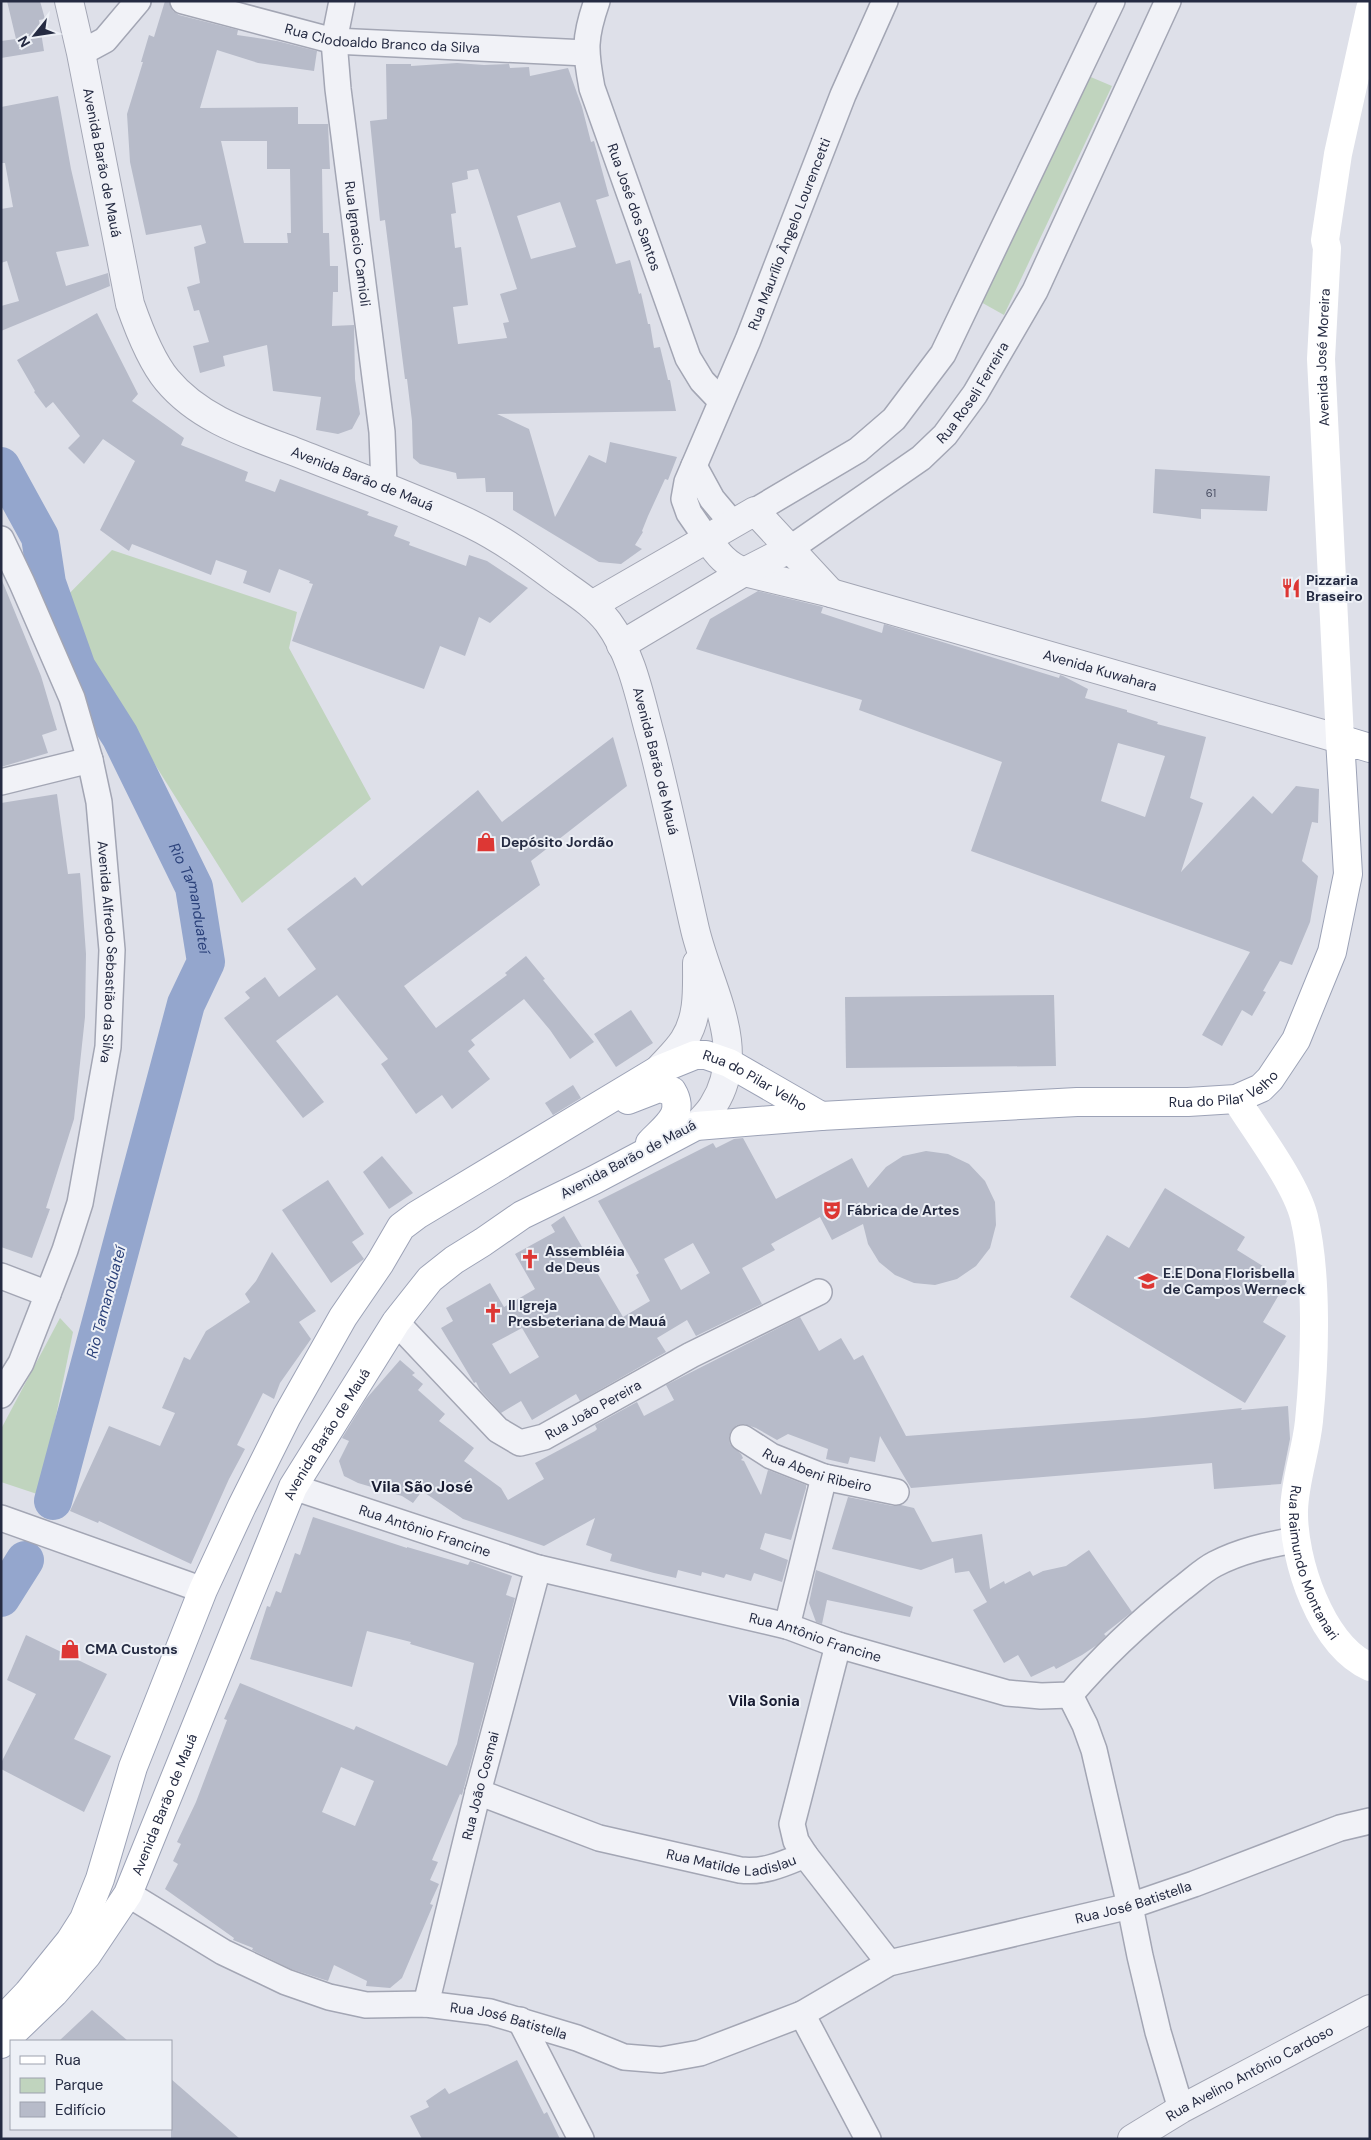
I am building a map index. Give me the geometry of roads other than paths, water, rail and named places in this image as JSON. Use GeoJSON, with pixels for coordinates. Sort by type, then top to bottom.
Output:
{"type":"FeatureCollection","features":[{"type":"Feature","properties":{"kind":"main road","name":"Avenida José Moreira"},"geometry":{"type":"LineString","coordinates":[[1340,739],[1321,358],[1327,248],[1325,240],[1338,154],[1370,9]]}},
{"type":"Feature","properties":{"kind":"main road","name":"Avenida Kuwahara"},"geometry":{"type":"LineString","coordinates":[[1340,739],[1370,748]]}},
{"type":"Feature","properties":{"kind":"main road","name":"Rua do Pilar Velho"},"geometry":{"type":"LineString","coordinates":[[696,1126],[822,1116],[1077,1102],[1188,1102],[1236,1099],[1261,1088],[1270,1079],[1296,1040],[1332,952],[1348,874],[1340,739]]}},
{"type":"Feature","properties":{"kind":"main road","name":"Rua do Pilar Velho"},"geometry":{"type":"LineString","coordinates":[[658,1070],[695,1055],[706,1055],[729,1063],[822,1116]]}},
{"type":"Feature","properties":{"kind":"main road","name":"Avenida Barão de Mauá"},"geometry":{"type":"LineString","coordinates":[[1,2021],[28,1994],[70,1941],[84,1919],[100,1878],[133,1767],[203,1590],[288,1416],[344,1317],[380,1263],[401,1227],[417,1215],[658,1070]]}},
{"type":"Feature","properties":{"kind":"main road"},"geometry":{"type":"LineString","coordinates":[[612,1098],[626,1100],[659,1088],[672,1091],[677,1098],[678,1108],[675,1115],[638,1157]]}},
{"type":"Feature","properties":{"kind":"main road","name":"Rua Raimundo Montanari"},"geometry":{"type":"LineString","coordinates":[[1236,1099],[1294,1191],[1304,1216],[1310,1262],[1314,1320],[1309,1421],[1294,1509],[1295,1540],[1309,1591],[1325,1622],[1348,1652],[1370,1667]]}},
{"type":"Feature","properties":{"kind":"main road","name":"Avenida Barão de Mauá"},"geometry":{"type":"LineString","coordinates":[[1,2044],[54,1993],[87,1955],[128,1894],[294,1487],[396,1322],[430,1279],[454,1260],[522,1215],[696,1126]]}},
{"type":"Feature","properties":{"kind":"main road"},"geometry":{"type":"LineString","coordinates":[[133,1767],[142,1780],[149,1783],[162,1784],[175,1780]]}},
{"type":"Feature","properties":{"kind":"street","name":"Avenida Barão de Mauá"},"geometry":{"type":"LineString","coordinates":[[69,1],[81,53],[130,304],[141,334],[166,379],[203,413],[232,428],[384,486],[472,524],[504,542],[592,605],[608,622],[621,645],[634,676],[660,776],[696,937],[728,1035],[729,1063],[726,1079],[714,1104],[696,1126]]}},
{"type":"Feature","properties":{"kind":"street"},"geometry":{"type":"LineString","coordinates":[[81,53],[104,40],[138,1]]}},
{"type":"Feature","properties":{"kind":"street","name":"Rua Clodoaldo Branco da Silva"},"geometry":{"type":"LineString","coordinates":[[183,1],[334,41],[586,54]]}},
{"type":"Feature","properties":{"kind":"street","name":"Rua Ignacio Camioli"},"geometry":{"type":"LineString","coordinates":[[342,1],[334,41],[338,89],[382,432],[384,486]]}},
{"type":"Feature","properties":{"kind":"street","name":"Rua José dos Santos"},"geometry":{"type":"LineString","coordinates":[[597,1],[588,26],[586,54],[592,88],[688,358],[702,381],[721,401]]}},
{"type":"Feature","properties":{"kind":"street","name":"Rua Maurílio Ângelo Lourencetti"},"geometry":{"type":"LineString","coordinates":[[707,539],[689,513],[684,499],[687,482],[748,340],[843,95],[885,1]]}},
{"type":"Feature","properties":{"kind":"street"},"geometry":{"type":"LineString","coordinates":[[592,605],[858,450],[894,419],[943,354],[1112,1]]}},
{"type":"Feature","properties":{"kind":"street","name":"Rua Roseli Ferreira"},"geometry":{"type":"LineString","coordinates":[[621,645],[744,572],[791,548],[921,458],[945,435],[975,394],[1035,291],[1168,1]]}},
{"type":"Feature","properties":{"kind":"street"},"geometry":{"type":"LineString","coordinates":[[694,466],[712,499],[791,548],[831,593]]}},
{"type":"Feature","properties":{"kind":"street","name":"Avenida Alfredo Sebastião da Silva"},"geometry":{"type":"LineString","coordinates":[[1,539],[72,698],[90,760],[99,802],[112,950],[108,1047],[80,1203],[21,1363],[1,1394]]}},
{"type":"Feature","properties":{"kind":"street","name":"Avenida Kuwahara"},"geometry":{"type":"LineString","coordinates":[[707,539],[725,562],[731,567],[744,572],[831,593],[1340,739]]}},
{"type":"Feature","properties":{"kind":"street"},"geometry":{"type":"LineString","coordinates":[[1,782],[90,760]]}},
{"type":"Feature","properties":{"kind":"street","name":"Avenida Barão de Mauá"},"geometry":{"type":"LineString","coordinates":[[658,1070],[684,1041],[693,1023],[697,999],[696,937]]}},
{"type":"Feature","properties":{"kind":"street"},"geometry":{"type":"LineString","coordinates":[[1,1276],[48,1294]]}},
{"type":"Feature","properties":{"kind":"street","name":"Rua João Pereira"},"geometry":{"type":"LineString","coordinates":[[396,1322],[498,1430],[520,1443],[544,1437],[691,1356],[819,1292]]}},
{"type":"Feature","properties":{"kind":"street","name":"Rua Abeni Ribeiro"},"geometry":{"type":"LineString","coordinates":[[743,1438],[772,1456],[824,1477],[896,1492]]}},
{"type":"Feature","properties":{"kind":"street"},"geometry":{"type":"LineString","coordinates":[[787,1626],[824,1477]]}},
{"type":"Feature","properties":{"kind":"street","name":"Rua Antônio Francine"},"geometry":{"type":"LineString","coordinates":[[294,1487],[538,1568],[787,1626],[838,1645],[1007,1693],[1041,1696],[1070,1695]]}},
{"type":"Feature","properties":{"kind":"street"},"geometry":{"type":"LineString","coordinates":[[1,1518],[203,1590]]}},
{"type":"Feature","properties":{"kind":"street"},"geometry":{"type":"LineString","coordinates":[[1181,2109],[1158,2032],[1094,1750],[1085,1725],[1070,1695],[1089,1672],[1135,1629],[1163,1604],[1213,1565],[1238,1553],[1295,1540]]}},
{"type":"Feature","properties":{"kind":"street","name":"Rua João Cosmai"},"geometry":{"type":"LineString","coordinates":[[426,2004],[478,1792],[538,1568]]}},
{"type":"Feature","properties":{"kind":"street","name":"Rua Matilde Ladislau"},"geometry":{"type":"LineString","coordinates":[[478,1792],[599,1838],[740,1870],[755,1872],[775,1867],[804,1855],[796,1841],[792,1824],[838,1645]]}},
{"type":"Feature","properties":{"kind":"street","name":"Rua José Batistella"},"geometry":{"type":"LineString","coordinates":[[128,1894],[224,1952],[286,1982],[328,1997],[366,2005],[426,2004],[490,2012],[577,2038],[624,2057],[661,2060],[700,2053],[802,2014],[889,1963],[1130,1906],[1194,1884],[1340,1828],[1370,1821]]}},
{"type":"Feature","properties":{"kind":"street"},"geometry":{"type":"LineString","coordinates":[[804,1855],[889,1963]]}},
{"type":"Feature","properties":{"kind":"street","name":"Rua Avelino Antônio Cardoso"},"geometry":{"type":"LineString","coordinates":[[1132,2139],[1181,2109],[1370,2009]]}},
{"type":"Feature","properties":{"kind":"street"},"geometry":{"type":"LineString","coordinates":[[802,2014],[868,2139]]}},
{"type":"Feature","properties":{"kind":"street"},"geometry":{"type":"LineString","coordinates":[[520,2020],[581,2139]]}},
{"type":"Feature","properties":{"kind":"waterway","name":"Rio Tamanduateí"},"geometry":{"type":"LineString","coordinates":[[1,466],[40,537],[47,583],[77,668],[120,736],[194,887],[206,962],[186,1004],[53,1501]]}},
{"type":"Feature","properties":{"kind":"waterway","name":"Rio Tamanduateí"},"geometry":{"type":"LineString","coordinates":[[1,1598],[25,1560]]}},
{"type":"Feature","properties":{"kind":"place","name":"Pizzaria Braseiro"},"geometry":{"type":"Point","coordinates":[1291,588]}},
{"type":"Feature","properties":{"kind":"place","name":"Depósito Jordão"},"geometry":{"type":"Point","coordinates":[486,842]}},
{"type":"Feature","properties":{"kind":"place","name":"Fábrica de Artes"},"geometry":{"type":"Point","coordinates":[832,1210]}},
{"type":"Feature","properties":{"kind":"place","name":"Assembléia de Deus"},"geometry":{"type":"Point","coordinates":[530,1259]}},
{"type":"Feature","properties":{"kind":"place","name":"E.E Dona Florisbella de Campos Werneck"},"geometry":{"type":"Point","coordinates":[1148,1281]}},
{"type":"Feature","properties":{"kind":"place","name":"II Igreja Presbeteriana de Mauá"},"geometry":{"type":"Point","coordinates":[493,1313]}},
{"type":"Feature","properties":{"kind":"place","name":"CMA Custons"},"geometry":{"type":"Point","coordinates":[70,1649]}},
{"type":"Feature","properties":{"kind":"district","name":"Vila São José"},"geometry":{"type":"Point","coordinates":[422,1486]}},
{"type":"Feature","properties":{"kind":"district","name":"Vila Sonia"},"geometry":{"type":"Point","coordinates":[764,1701]}}]}
